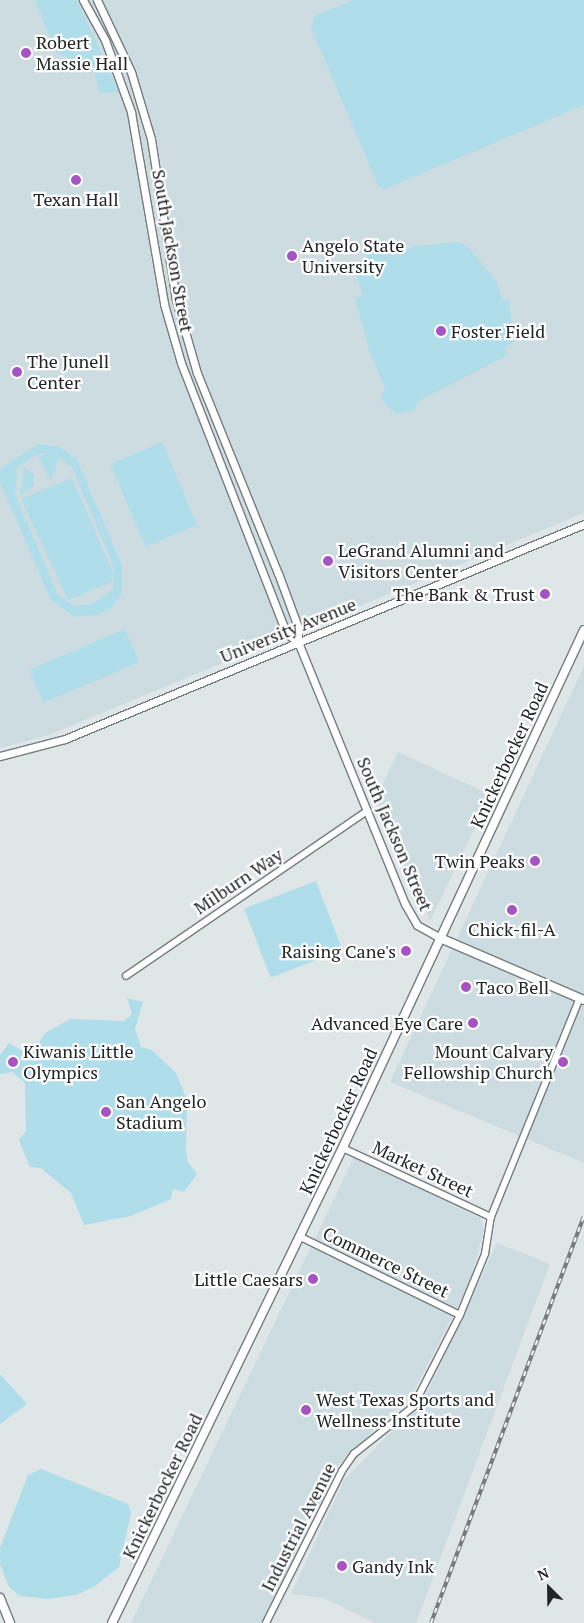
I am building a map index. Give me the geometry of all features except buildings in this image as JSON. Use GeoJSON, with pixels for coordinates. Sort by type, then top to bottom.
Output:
{"type":"FeatureCollection","features":[{"type":"Feature","properties":{"kind":"main road","name":"Knickerbocker Road"},"geometry":{"type":"LineString","coordinates":[[112,1623],[343,1148],[584,630]]}},
{"type":"Feature","properties":{"kind":"main road","name":"South Jackson Street"},"geometry":{"type":"LineString","coordinates":[[440,938],[582,999]]}},
{"type":"Feature","properties":{"kind":"main road"},"geometry":{"type":"LineString","coordinates":[[0,1598],[10,1623]]}},
{"type":"Feature","properties":{"kind":"street","name":"South Jackson Street"},"geometry":{"type":"LineString","coordinates":[[83,0],[105,40],[131,112],[164,304],[181,363],[286,633],[298,642]]}},
{"type":"Feature","properties":{"kind":"street","name":"South Jackson Street"},"geometry":{"type":"LineString","coordinates":[[97,0],[131,72],[148,131],[185,337],[278,572],[298,627],[298,642],[405,904],[418,925],[440,938]]}},
{"type":"Feature","properties":{"kind":"street","name":"University Avenue"},"geometry":{"type":"LineString","coordinates":[[0,756],[65,739],[584,524]]}},
{"type":"Feature","properties":{"kind":"street","name":"Milburn Way"},"geometry":{"type":"LineString","coordinates":[[126,976],[367,811]]}},
{"type":"Feature","properties":{"kind":"street","name":"Industrial Avenue"},"geometry":{"type":"LineString","coordinates":[[266,1623],[342,1470],[354,1454],[413,1407],[460,1315],[485,1254],[490,1217],[582,999]]}},
{"type":"Feature","properties":{"kind":"street","name":"Market Street"},"geometry":{"type":"LineString","coordinates":[[343,1148],[490,1217]]}},
{"type":"Feature","properties":{"kind":"street","name":"Commerce Street"},"geometry":{"type":"LineString","coordinates":[[299,1236],[460,1315]]}},
{"type":"Feature","properties":{"kind":"shaded area","name":"Angelo State University"},"geometry":{"type":"Polygon","coordinates":[[[0,0],[584,0],[584,513],[49,735],[0,748],[0,0]]]}},
{"type":"Feature","properties":{"kind":"shaded area"},"geometry":{"type":"Polygon","coordinates":[[[35,0],[77,0],[119,92],[99,93],[93,65],[85,66],[56,52],[35,0]]]}},
{"type":"Feature","properties":{"kind":"shaded area"},"geometry":{"type":"Polygon","coordinates":[[[353,0],[584,0],[584,105],[385,189],[378,186],[311,27],[315,16],[353,0]]]}},
{"type":"Feature","properties":{"kind":"shaded area","name":"Foster Field"},"geometry":{"type":"Polygon","coordinates":[[[384,239],[393,256],[414,246],[459,242],[468,247],[497,282],[503,301],[509,300],[512,324],[521,338],[504,348],[508,355],[420,400],[414,410],[395,414],[381,399],[385,387],[370,353],[355,298],[363,296],[356,275],[373,269],[363,250],[384,239]]]}},
{"type":"Feature","properties":{"kind":"shaded area"},"geometry":{"type":"Polygon","coordinates":[[[162,442],[197,525],[146,547],[110,464],[162,442]]]}},
{"type":"Feature","properties":{"kind":"shaded area"},"geometry":{"type":"Polygon","coordinates":[[[38,444],[60,447],[77,460],[122,565],[122,593],[111,608],[98,615],[75,617],[51,600],[0,482],[0,469],[38,444]],[[39,453],[17,468],[15,495],[58,595],[73,606],[92,604],[113,590],[114,567],[72,467],[58,456],[39,453]]]}},
{"type":"Feature","properties":{"kind":"shaded area"},"geometry":{"type":"Polygon","coordinates":[[[49,454],[59,457],[51,481],[38,457],[49,454]]]}},
{"type":"Feature","properties":{"kind":"shaded area"},"geometry":{"type":"Polygon","coordinates":[[[24,466],[34,475],[34,485],[20,496],[24,466]]]}},
{"type":"Feature","properties":{"kind":"shaded area"},"geometry":{"type":"Polygon","coordinates":[[[72,478],[113,573],[112,582],[68,600],[21,499],[72,478]]]}},
{"type":"Feature","properties":{"kind":"shaded area"},"geometry":{"type":"Polygon","coordinates":[[[125,629],[139,662],[43,703],[29,670],[125,629]]]}},
{"type":"Feature","properties":{"kind":"shaded area"},"geometry":{"type":"Polygon","coordinates":[[[584,666],[584,1163],[390,1082],[584,666]]]}},
{"type":"Feature","properties":{"kind":"shaded area"},"geometry":{"type":"Polygon","coordinates":[[[398,752],[491,795],[430,921],[375,801],[398,752]]]}},
{"type":"Feature","properties":{"kind":"shaded area"},"geometry":{"type":"Polygon","coordinates":[[[316,881],[343,950],[271,978],[244,909],[316,881]]]}},
{"type":"Feature","properties":{"kind":"shaded area","name":"San Angelo Stadium"},"geometry":{"type":"Polygon","coordinates":[[[127,998],[143,1002],[135,1029],[141,1047],[152,1050],[176,1073],[187,1100],[186,1150],[188,1162],[197,1174],[184,1192],[173,1189],[171,1199],[131,1216],[84,1225],[71,1193],[41,1168],[30,1167],[19,1140],[26,1131],[25,1083],[12,1072],[0,1074],[0,1055],[9,1043],[31,1056],[45,1033],[71,1019],[124,1021],[132,1014],[127,998]]]}},
{"type":"Feature","properties":{"kind":"shaded area"},"geometry":{"type":"Polygon","coordinates":[[[354,1157],[480,1218],[484,1230],[469,1285],[414,1391],[340,1463],[262,1623],[131,1623],[354,1157]]]}},
{"type":"Feature","properties":{"kind":"shaded area"},"geometry":{"type":"Polygon","coordinates":[[[497,1243],[550,1264],[416,1623],[375,1623],[324,1598],[291,1594],[344,1480],[425,1397],[497,1243]]]}},
{"type":"Feature","properties":{"kind":"shaded area"},"geometry":{"type":"Polygon","coordinates":[[[0,1374],[27,1404],[0,1424],[0,1374]]]}},
{"type":"Feature","properties":{"kind":"shaded area"},"geometry":{"type":"Polygon","coordinates":[[[41,1469],[128,1504],[131,1513],[119,1567],[95,1586],[76,1595],[48,1599],[20,1596],[9,1587],[0,1564],[0,1548],[28,1475],[41,1469]]]}},
{"type":"Feature","properties":{"kind":"railway"},"geometry":{"type":"LineString","coordinates":[[431,1623],[584,1217]]}},
{"type":"Feature","properties":{"kind":"place","name":"Robert Massie Hall"},"geometry":{"type":"Point","coordinates":[26,53]}},
{"type":"Feature","properties":{"kind":"place","name":"Texan Hall"},"geometry":{"type":"Point","coordinates":[76,180]}},
{"type":"Feature","properties":{"kind":"place","name":"Angelo State University"},"geometry":{"type":"Point","coordinates":[292,256]}},
{"type":"Feature","properties":{"kind":"place","name":"Foster Field"},"geometry":{"type":"Point","coordinates":[441,331]}},
{"type":"Feature","properties":{"kind":"place","name":"The Junell Center"},"geometry":{"type":"Point","coordinates":[17,372]}},
{"type":"Feature","properties":{"kind":"place","name":"LeGrand Alumni and Visitors Center"},"geometry":{"type":"Point","coordinates":[328,561]}},
{"type":"Feature","properties":{"kind":"place","name":"The Bank & Trust"},"geometry":{"type":"Point","coordinates":[545,594]}},
{"type":"Feature","properties":{"kind":"place","name":"Twin Peaks"},"geometry":{"type":"Point","coordinates":[535,861]}},
{"type":"Feature","properties":{"kind":"place","name":"Chick-fil-A"},"geometry":{"type":"Point","coordinates":[512,910]}},
{"type":"Feature","properties":{"kind":"place","name":"Raising Cane's"},"geometry":{"type":"Point","coordinates":[406,951]}},
{"type":"Feature","properties":{"kind":"place","name":"Taco Bell"},"geometry":{"type":"Point","coordinates":[466,987]}},
{"type":"Feature","properties":{"kind":"place","name":"Advanced Eye Care"},"geometry":{"type":"Point","coordinates":[473,1023]}},
{"type":"Feature","properties":{"kind":"place","name":"Kiwanis Little Olympics"},"geometry":{"type":"Point","coordinates":[13,1062]}},
{"type":"Feature","properties":{"kind":"place","name":"Mount Calvary Fellowship Church"},"geometry":{"type":"Point","coordinates":[563,1062]}},
{"type":"Feature","properties":{"kind":"place","name":"San Angelo Stadium"},"geometry":{"type":"Point","coordinates":[106,1112]}},
{"type":"Feature","properties":{"kind":"place","name":"Little Caesars"},"geometry":{"type":"Point","coordinates":[313,1279]}},
{"type":"Feature","properties":{"kind":"place","name":"West Texas Sports and Wellness Institute"},"geometry":{"type":"Point","coordinates":[306,1410]}},
{"type":"Feature","properties":{"kind":"place","name":"Gandy Ink"},"geometry":{"type":"Point","coordinates":[342,1566]}}]}
